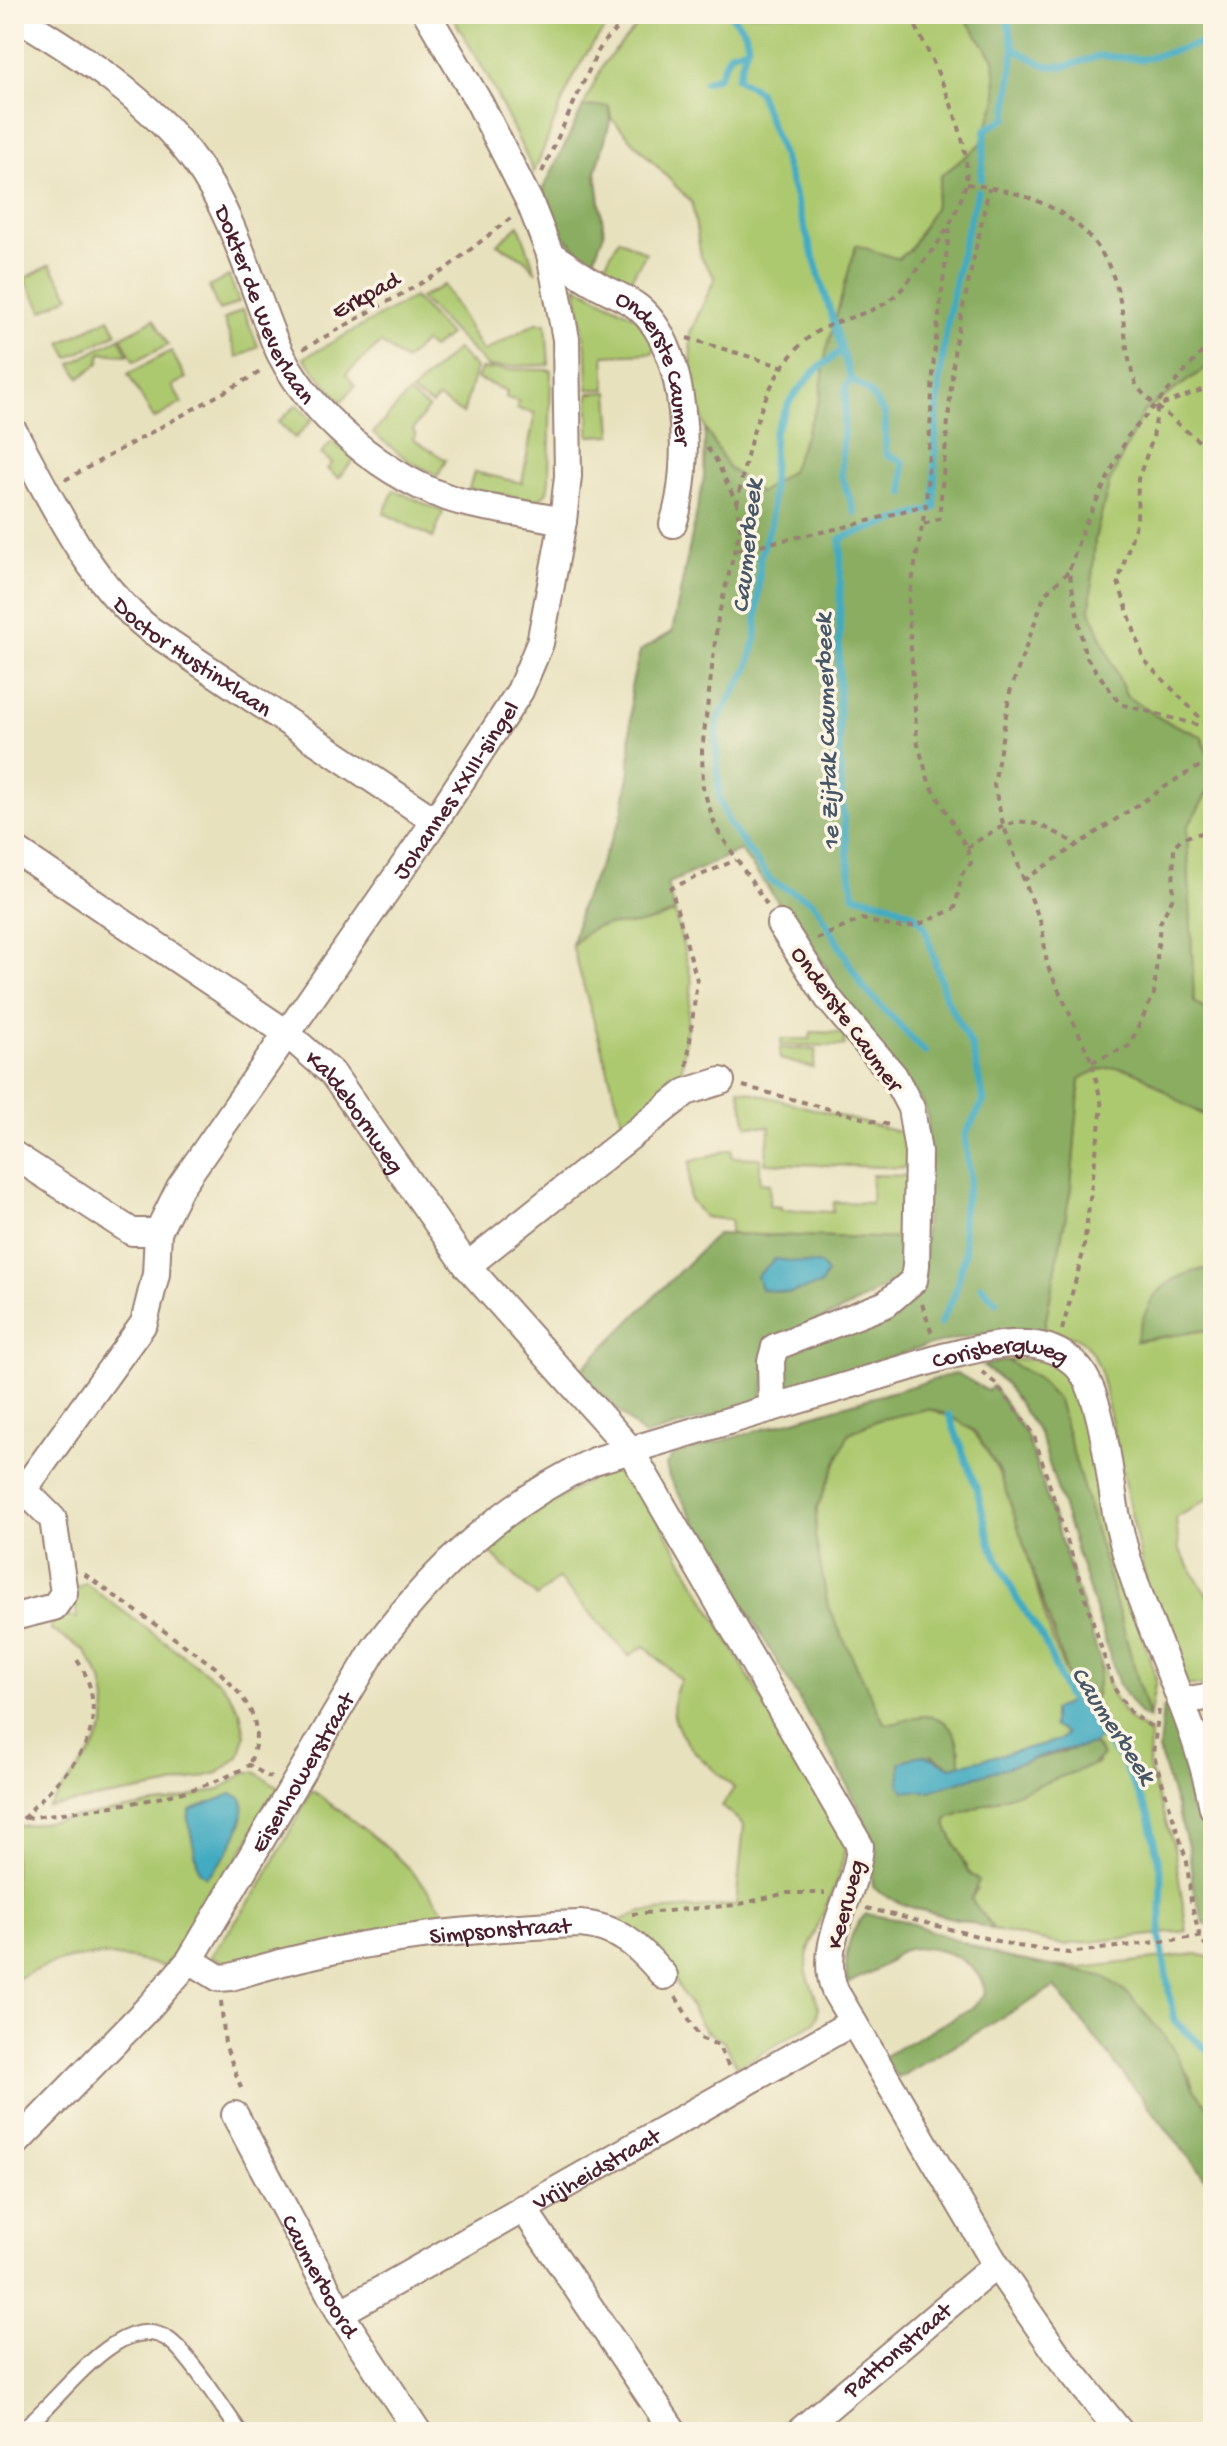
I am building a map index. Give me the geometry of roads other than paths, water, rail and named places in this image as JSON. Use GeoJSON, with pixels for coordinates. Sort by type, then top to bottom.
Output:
{"type":"FeatureCollection","features":[{"type":"Feature","properties":{"kind":"street","name":"Johannes XXIII-singel"},"geometry":{"type":"LineString","coordinates":[[14,1617],[46,1611],[60,1601],[65,1584],[53,1519],[21,1483],[144,1323],[156,1274],[158,1232],[180,1187],[285,1032],[435,821],[531,669],[540,643],[563,521],[569,436],[566,339],[550,254],[530,203],[480,104],[427,14]]}},
{"type":"Feature","properties":{"kind":"street","name":"Dokter de Weverlaan"},"geometry":{"type":"LineString","coordinates":[[14,15],[102,72],[179,141],[212,187],[226,216],[282,360],[322,410],[362,450],[409,481],[460,501],[563,521]]}},
{"type":"Feature","properties":{"kind":"street","name":"Onderste Caumer"},"geometry":{"type":"LineString","coordinates":[[550,254],[640,308],[657,330],[680,384],[683,422],[679,505],[673,524]]}},
{"type":"Feature","properties":{"kind":"street","name":"Doctor Hustinxlaan"},"geometry":{"type":"LineString","coordinates":[[14,432],[98,577],[121,607],[149,629],[435,821]]}},
{"type":"Feature","properties":{"kind":"street","name":"Kaldebornweg"},"geometry":{"type":"LineString","coordinates":[[14,849],[285,1032],[332,1073],[467,1266],[629,1448]]}},
{"type":"Feature","properties":{"kind":"street","name":"Onderste Caumer"},"geometry":{"type":"LineString","coordinates":[[772,1406],[771,1361],[775,1347],[886,1304],[914,1280],[916,1132],[911,1108],[894,1076],[828,998],[780,924]]}},
{"type":"Feature","properties":{"kind":"street"},"geometry":{"type":"LineString","coordinates":[[467,1266],[686,1092],[721,1081]]}},
{"type":"Feature","properties":{"kind":"street"},"geometry":{"type":"LineString","coordinates":[[14,1155],[132,1232],[158,1232]]}},
{"type":"Feature","properties":{"kind":"street","name":"Corisbergweg"},"geometry":{"type":"LineString","coordinates":[[629,1448],[997,1344],[1033,1345],[1053,1351],[1078,1367],[1089,1383],[1119,1527],[1176,1692],[1202,1754],[1213,1808]]}},
{"type":"Feature","properties":{"kind":"street","name":"Eisenhowerstraat"},"geometry":{"type":"LineString","coordinates":[[14,2145],[150,2006],[190,1960],[375,1648],[437,1572],[475,1535],[553,1480],[629,1448]]}},
{"type":"Feature","properties":{"kind":"street","name":"Keerweg"},"geometry":{"type":"LineString","coordinates":[[629,1448],[860,1846],[859,1866],[831,1945],[828,1964],[835,1991],[996,2265],[1058,2355],[1120,2432]]}},
{"type":"Feature","properties":{"kind":"street"},"geometry":{"type":"LineString","coordinates":[[1176,1692],[1213,1696]]}},
{"type":"Feature","properties":{"kind":"street","name":"Simpsonstraat"},"geometry":{"type":"LineString","coordinates":[[190,1960],[219,1978],[231,1977],[338,1948],[408,1936],[546,1925],[610,1928],[643,1951],[664,1976]]}},
{"type":"Feature","properties":{"kind":"street","name":"Vrijheidstraat"},"geometry":{"type":"LineString","coordinates":[[340,2313],[853,2022]]}},
{"type":"Feature","properties":{"kind":"street","name":"Caumerboord"},"geometry":{"type":"LineString","coordinates":[[235,2115],[340,2313],[418,2432]]}},
{"type":"Feature","properties":{"kind":"street"},"geometry":{"type":"LineString","coordinates":[[523,2208],[674,2432]]}},
{"type":"Feature","properties":{"kind":"street","name":"Pattonstraat"},"geometry":{"type":"LineString","coordinates":[[799,2432],[996,2265]]}},
{"type":"Feature","properties":{"kind":"lane"},"geometry":{"type":"LineString","coordinates":[[18,2432],[109,2346],[142,2333],[169,2340],[240,2432]]}},
{"type":"Feature","properties":{"kind":"water"},"geometry":{"type":"Polygon","coordinates":[[[775,1259],[821,1265],[827,1273],[821,1285],[789,1293],[761,1289],[757,1276],[775,1259]]]}},
{"type":"Feature","properties":{"kind":"water"},"geometry":{"type":"Polygon","coordinates":[[[1081,1702],[1089,1707],[1106,1731],[1093,1744],[1059,1751],[929,1791],[904,1791],[900,1785],[900,1763],[916,1756],[927,1756],[951,1767],[1060,1740],[1066,1734],[1053,1726],[1053,1710],[1068,1703],[1081,1702]]]}},
{"type":"Feature","properties":{"kind":"water"},"geometry":{"type":"Polygon","coordinates":[[[232,1794],[242,1798],[239,1830],[221,1862],[206,1877],[199,1871],[188,1819],[190,1810],[232,1794]]]}},
{"type":"Feature","properties":{"kind":"waterway","name":"Caumerbeek"},"geometry":{"type":"LineString","coordinates":[[730,14],[745,31],[748,44],[737,78],[758,91],[783,157],[842,350],[814,372],[791,399],[774,433],[771,523],[760,557],[756,638],[748,669],[718,719],[719,797],[729,824],[771,881],[810,900],[818,908],[862,986],[925,1052]]}},
{"type":"Feature","properties":{"kind":"waterway","name":"1e Zijtak Caumerbeek"},"geometry":{"type":"LineString","coordinates":[[981,179],[986,129],[1007,118],[1014,49],[1006,14]]}},
{"type":"Feature","properties":{"kind":"waterway"},"geometry":{"type":"LineString","coordinates":[[1014,49],[1047,66],[1066,66],[1100,56],[1144,59],[1213,40]]}},
{"type":"Feature","properties":{"kind":"waterway"},"geometry":{"type":"LineString","coordinates":[[705,82],[719,76],[730,53],[746,48]]}},
{"type":"Feature","properties":{"kind":"waterway","name":"1e Zijtak Caumerbeek"},"geometry":{"type":"LineString","coordinates":[[940,1324],[954,1296],[965,1254],[962,1215],[970,1178],[965,1135],[984,1101],[972,1047],[946,998],[924,925],[913,914],[888,903],[854,895],[840,762],[841,538],[935,508],[936,428],[944,348],[958,268],[978,191]]}},
{"type":"Feature","properties":{"kind":"waterway"},"geometry":{"type":"LineString","coordinates":[[842,350],[851,379],[846,387],[841,474],[855,513]]}},
{"type":"Feature","properties":{"kind":"waterway"},"geometry":{"type":"LineString","coordinates":[[851,379],[868,391],[885,414],[886,454],[903,462],[904,494]]}},
{"type":"Feature","properties":{"kind":"waterway","name":"Caumerbeek"},"geometry":{"type":"LineString","coordinates":[[981,1286],[996,1302]]}},
{"type":"Feature","properties":{"kind":"waterway","name":"Caumerbeek"},"geometry":{"type":"LineString","coordinates":[[949,1415],[977,1490],[991,1545],[1018,1601],[1044,1640],[1067,1696],[1077,1708]]}},
{"type":"Feature","properties":{"kind":"waterway","name":"Caumerbeek"},"geometry":{"type":"LineString","coordinates":[[1096,1730],[1122,1761],[1149,1816],[1162,1879],[1160,1937],[1174,2021],[1213,2055]]}}]}
